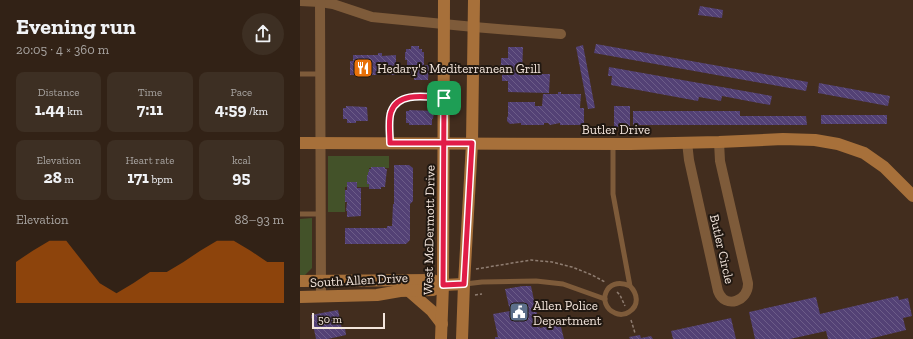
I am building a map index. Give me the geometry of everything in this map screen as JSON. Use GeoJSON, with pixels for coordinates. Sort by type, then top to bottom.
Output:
{"type":"FeatureCollection","features":[{"type":"Feature","properties":{"kind":"street","name":"West McDermott Drive"},"geometry":{"type":"LineString","coordinates":[[441,339],[443,285],[444,0]]}},
{"type":"Feature","properties":{"kind":"street"},"geometry":{"type":"LineString","coordinates":[[462,339],[472,143],[474,0]]}},
{"type":"Feature","properties":{"kind":"street"},"geometry":{"type":"LineString","coordinates":[[300,1],[333,4],[372,16],[474,27],[561,34]]}},
{"type":"Feature","properties":{"kind":"street"},"geometry":{"type":"LineString","coordinates":[[320,2],[322,214],[321,297]]}},
{"type":"Feature","properties":{"kind":"street","name":"Butler Drive"},"geometry":{"type":"LineString","coordinates":[[300,143],[613,144],[783,139],[815,140],[838,144],[864,153],[884,167],[913,196]]}},
{"type":"Feature","properties":{"kind":"street","name":"Butler Circle"},"geometry":{"type":"LineString","coordinates":[[687,142],[688,160],[718,292],[723,299],[733,302],[746,294],[748,283],[720,161],[719,142]]}},
{"type":"Feature","properties":{"kind":"street","name":"South Allen Drive"},"geometry":{"type":"LineString","coordinates":[[300,281],[433,280],[443,285]]}},
{"type":"Feature","properties":{"kind":"street","name":"South Allen Drive"},"geometry":{"type":"LineString","coordinates":[[300,297],[377,295],[400,291],[433,290],[443,285],[464,284]]}},
{"type":"Feature","properties":{"kind":"street"},"geometry":{"type":"LineString","coordinates":[[409,291],[432,311],[442,324]]}},
{"type":"Feature","properties":{"kind":"lane"},"geometry":{"type":"LineString","coordinates":[[300,74],[321,74]]}},
{"type":"Feature","properties":{"kind":"lane"},"geometry":{"type":"LineString","coordinates":[[390,143],[391,112],[395,105],[402,99],[410,97],[444,98]]}},
{"type":"Feature","properties":{"kind":"lane"},"geometry":{"type":"LineString","coordinates":[[613,144],[613,194],[630,286]]}},
{"type":"Feature","properties":{"kind":"lane"},"geometry":{"type":"LineString","coordinates":[[300,214],[322,214]]}},
{"type":"Feature","properties":{"kind":"lane"},"geometry":{"type":"LineString","coordinates":[[464,284],[482,282],[536,281],[564,284],[605,298]]}},
{"type":"Feature","properties":{"kind":"lane"},"geometry":{"type":"LineString","coordinates":[[618,283],[624,283],[630,286],[634,290],[636,296],[634,308],[624,314],[612,312],[607,307],[605,301],[605,295],[608,290],[612,285],[618,283]]}},
{"type":"Feature","properties":{"kind":"green space"},"geometry":{"type":"Polygon","coordinates":[[[328,156],[389,156],[389,168],[369,168],[369,187],[345,187],[345,212],[328,212],[328,156]]]}},
{"type":"Feature","properties":{"kind":"green space"},"geometry":{"type":"Polygon","coordinates":[[[312,218],[312,268],[303,277],[300,277],[300,219],[312,218]]]}},
{"type":"Feature","properties":{"kind":"building"},"geometry":{"type":"Polygon","coordinates":[[[700,6],[723,10],[722,18],[698,15],[700,6]]]}},
{"type":"Feature","properties":{"kind":"building"},"geometry":{"type":"Polygon","coordinates":[[[596,44],[808,82],[806,91],[594,53],[596,44]]]}},
{"type":"Feature","properties":{"kind":"building"},"geometry":{"type":"Polygon","coordinates":[[[583,45],[595,108],[588,109],[576,47],[583,45]]]}},
{"type":"Feature","properties":{"kind":"building"},"geometry":{"type":"Polygon","coordinates":[[[411,46],[419,46],[419,49],[422,49],[422,52],[424,52],[424,65],[429,65],[428,80],[414,80],[414,75],[407,75],[407,60],[405,60],[405,52],[406,49],[411,49],[411,46]]]}},
{"type":"Feature","properties":{"kind":"building"},"geometry":{"type":"Polygon","coordinates":[[[508,47],[523,47],[522,74],[550,74],[549,93],[508,92],[508,81],[502,81],[502,73],[499,71],[501,58],[508,58],[508,47]]]}},
{"type":"Feature","properties":{"kind":"building"},"geometry":{"type":"Polygon","coordinates":[[[378,53],[382,53],[382,56],[396,55],[396,75],[350,75],[350,61],[353,61],[353,55],[378,55],[378,53]]]}},
{"type":"Feature","properties":{"kind":"building"},"geometry":{"type":"Polygon","coordinates":[[[609,67],[772,96],[770,105],[722,96],[721,101],[699,97],[698,101],[611,85],[612,76],[608,76],[609,67]]]}},
{"type":"Feature","properties":{"kind":"building"},"geometry":{"type":"Polygon","coordinates":[[[819,83],[890,96],[888,106],[818,93],[819,83]]]}},
{"type":"Feature","properties":{"kind":"building"},"geometry":{"type":"Polygon","coordinates":[[[558,92],[561,92],[561,94],[581,94],[580,108],[584,108],[584,125],[560,125],[560,123],[550,125],[548,123],[544,123],[544,125],[521,125],[521,123],[510,124],[507,121],[508,102],[535,102],[535,106],[542,106],[543,94],[558,94],[558,92]]]}},
{"type":"Feature","properties":{"kind":"building"},"geometry":{"type":"Polygon","coordinates":[[[346,106],[367,107],[368,121],[347,123],[347,119],[343,119],[343,108],[346,108],[346,106]]]}},
{"type":"Feature","properties":{"kind":"building"},"geometry":{"type":"Polygon","coordinates":[[[614,106],[630,106],[630,127],[614,127],[614,106]]]}},
{"type":"Feature","properties":{"kind":"building"},"geometry":{"type":"Polygon","coordinates":[[[406,111],[434,111],[432,125],[409,125],[409,123],[406,123],[406,111]]]}},
{"type":"Feature","properties":{"kind":"building"},"geometry":{"type":"Polygon","coordinates":[[[633,111],[740,111],[740,116],[806,116],[807,125],[633,125],[633,111]]]}},
{"type":"Feature","properties":{"kind":"building"},"geometry":{"type":"Polygon","coordinates":[[[821,115],[887,115],[887,124],[821,124],[821,115]]]}},
{"type":"Feature","properties":{"kind":"building"},"geometry":{"type":"Polygon","coordinates":[[[394,165],[409,165],[413,168],[413,201],[410,204],[410,240],[406,244],[345,244],[345,228],[387,228],[387,226],[392,226],[394,204],[394,165]]]}},
{"type":"Feature","properties":{"kind":"building"},"geometry":{"type":"Polygon","coordinates":[[[371,167],[385,167],[385,169],[387,169],[385,187],[381,187],[381,189],[369,189],[369,184],[367,184],[367,175],[371,167]]]}},
{"type":"Feature","properties":{"kind":"building"},"geometry":{"type":"Polygon","coordinates":[[[347,182],[357,182],[357,188],[361,188],[361,216],[347,217],[345,190],[347,190],[347,182]]]}},
{"type":"Feature","properties":{"kind":"building","name":"Allen Police Department"},"geometry":{"type":"Polygon","coordinates":[[[531,286],[540,328],[560,323],[564,339],[495,339],[495,337],[498,337],[493,314],[510,311],[505,289],[531,286]]]}},
{"type":"Feature","properties":{"kind":"building"},"geometry":{"type":"Polygon","coordinates":[[[898,296],[899,300],[908,298],[912,316],[903,318],[906,330],[869,339],[828,339],[826,331],[790,339],[755,339],[749,312],[816,297],[820,314],[898,296]]]}},
{"type":"Feature","properties":{"kind":"building"},"geometry":{"type":"Polygon","coordinates":[[[338,310],[342,329],[345,328],[346,335],[328,339],[316,339],[311,315],[338,310]]]}},
{"type":"Feature","properties":{"kind":"building"},"geometry":{"type":"Polygon","coordinates":[[[731,318],[736,339],[673,339],[671,331],[731,318]]]}},
{"type":"Feature","properties":{"kind":"building"},"geometry":{"type":"Polygon","coordinates":[[[640,335],[641,338],[651,336],[653,339],[630,339],[629,337],[640,335]]]}},
{"type":"Feature","properties":{"kind":"place","name":"Hedary's Mediterranean Grill"},"geometry":{"type":"Point","coordinates":[363,68]}},
{"type":"Feature","properties":{"kind":"place","name":"Allen Police Department"},"geometry":{"type":"Point","coordinates":[519,312]}},
{"type":"Feature","properties":{"kind":"route"},"geometry":{"type":"LineString","coordinates":[[444,98],[410,97],[402,99],[395,105],[391,112],[390,143],[444,143],[472,143],[464,284],[443,285],[443,238],[444,143],[444,98]]}}]}
